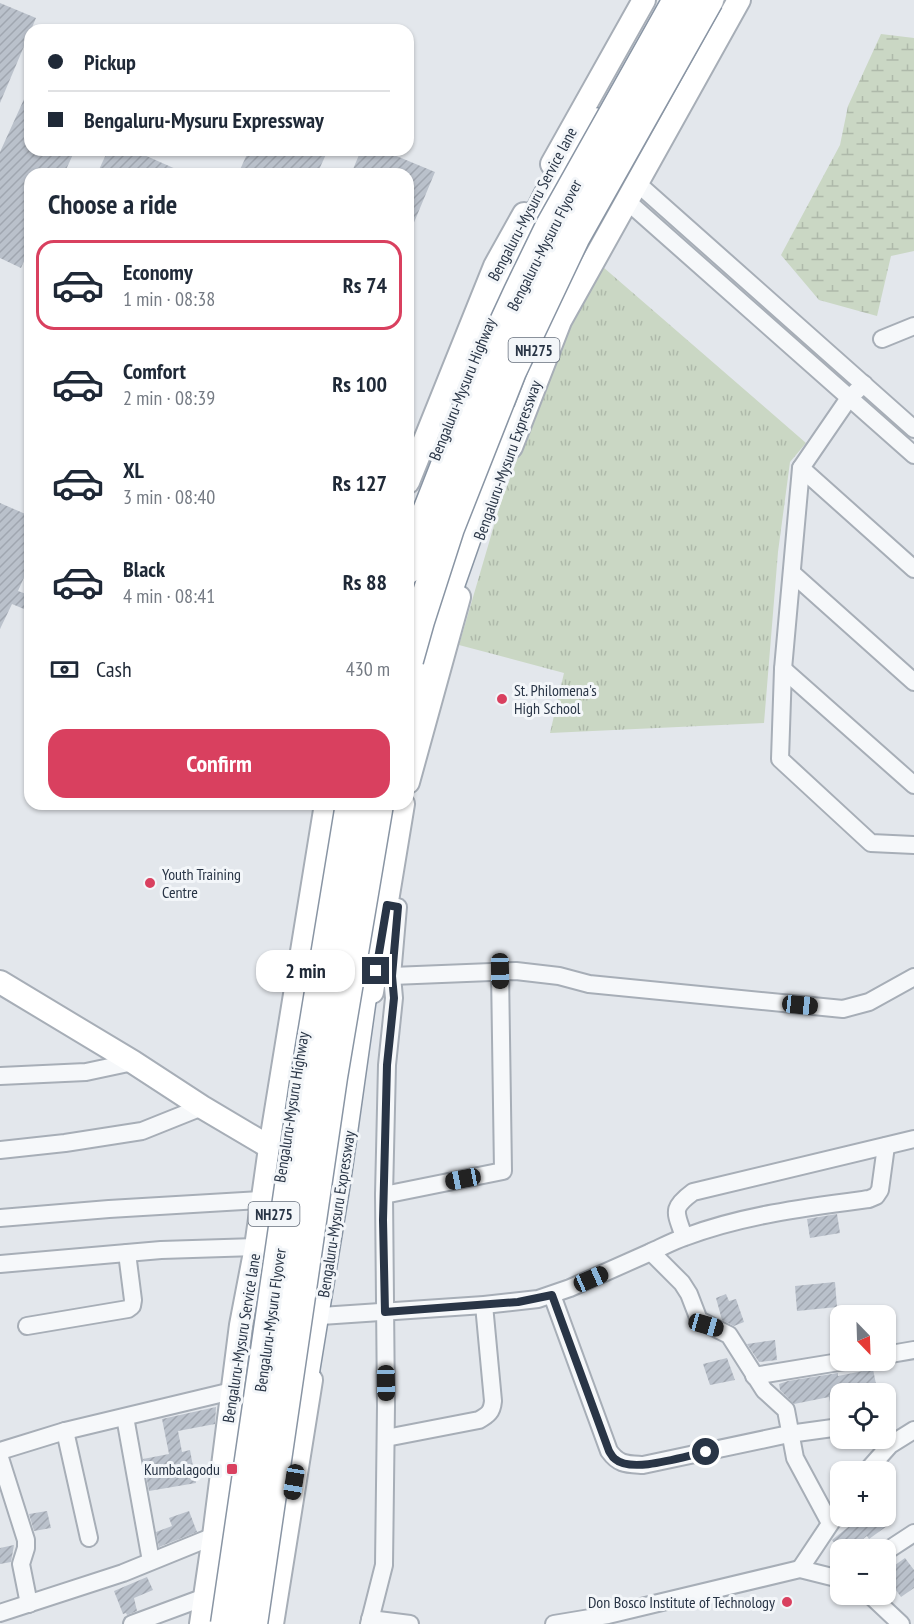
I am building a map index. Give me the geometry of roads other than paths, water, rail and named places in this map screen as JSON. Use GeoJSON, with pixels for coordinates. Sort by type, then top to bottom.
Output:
{"type":"FeatureCollection","features":[{"type":"Feature","properties":{"kind":"highway","name":"Bengaluru-Mysuru Highway"},"geometry":{"type":"LineString","coordinates":[[415,478],[548,197],[601,110],[661,0]]}},
{"type":"Feature","properties":{"kind":"highway","name":"Bengaluru-Mysuru Flyover"},"geometry":{"type":"LineString","coordinates":[[414,551],[487,361],[519,292],[551,226],[678,0]]}},
{"type":"Feature","properties":{"kind":"highway","name":"Bengaluru-Mysuru Expressway"},"geometry":{"type":"LineString","coordinates":[[414,703],[429,642],[485,498],[499,440],[540,336],[622,180],[724,0]]}},
{"type":"Feature","properties":{"kind":"highway","name":"Bengaluru-Mysuru Expressway"},"geometry":{"type":"LineString","coordinates":[[414,637],[449,528],[511,371],[574,238],[713,19]]}},
{"type":"Feature","properties":{"kind":"highway","name":"Bengaluru-Mysuru Highway"},"geometry":{"type":"LineString","coordinates":[[209,1611],[249,1373],[276,1152],[339,810]]}},
{"type":"Feature","properties":{"kind":"highway","name":"Bengaluru-Mysuru Flyover"},"geometry":{"type":"LineString","coordinates":[[226,1624],[306,1077],[350,810]]}},
{"type":"Feature","properties":{"kind":"highway","name":"Bengaluru-Mysuru Expressway"},"geometry":{"type":"LineString","coordinates":[[252,1624],[332,1077],[377,810]]}},
{"type":"Feature","properties":{"kind":"highway","name":"Bengaluru-Mysuru Expressway"},"geometry":{"type":"LineString","coordinates":[[264,1624],[335,1182],[360,994],[391,810]]}},
{"type":"Feature","properties":{"kind":"street","name":"Bengaluru-Mysuru Service lane"},"geometry":{"type":"LineString","coordinates":[[415,478],[495,266],[644,0]]}},
{"type":"Feature","properties":{"kind":"street"},"geometry":{"type":"LineString","coordinates":[[661,0],[713,19]]}},
{"type":"Feature","properties":{"kind":"street","name":"Bengaluru-Mysuru Expressway"},"geometry":{"type":"LineString","coordinates":[[414,760],[485,498],[560,321],[632,192],[713,19],[739,0]]}},
{"type":"Feature","properties":{"kind":"street"},"geometry":{"type":"LineString","coordinates":[[632,192],[864,384],[914,429]]}},
{"type":"Feature","properties":{"kind":"street"},"geometry":{"type":"LineString","coordinates":[[632,192],[849,398],[914,455]]}},
{"type":"Feature","properties":{"kind":"street"},"geometry":{"type":"LineString","coordinates":[[882,339],[914,326]]}},
{"type":"Feature","properties":{"kind":"street"},"geometry":{"type":"LineString","coordinates":[[864,384],[849,398],[801,468],[783,669],[780,759],[871,843],[914,845]]}},
{"type":"Feature","properties":{"kind":"street"},"geometry":{"type":"LineString","coordinates":[[801,468],[914,569]]}},
{"type":"Feature","properties":{"kind":"street"},"geometry":{"type":"LineString","coordinates":[[415,478],[485,498]]}},
{"type":"Feature","properties":{"kind":"street"},"geometry":{"type":"LineString","coordinates":[[792,573],[914,682]]}},
{"type":"Feature","properties":{"kind":"street"},"geometry":{"type":"LineString","coordinates":[[783,669],[914,785]]}},
{"type":"Feature","properties":{"kind":"street","name":"Bengaluru-Mysuru Service lane"},"geometry":{"type":"LineString","coordinates":[[201,1624],[209,1611],[214,1536],[231,1391],[262,1200],[276,1152],[325,810]]}},
{"type":"Feature","properties":{"kind":"street","name":"Bengaluru-Mysuru Expressway"},"geometry":{"type":"LineString","coordinates":[[272,1624],[353,1103],[402,810]]}},
{"type":"Feature","properties":{"kind":"street"},"geometry":{"type":"LineString","coordinates":[[387,905],[398,907],[392,976],[394,998],[387,1065],[384,1195],[386,1438],[384,1565],[370,1621],[410,1624]]}},
{"type":"Feature","properties":{"kind":"street"},"geometry":{"type":"LineString","coordinates":[[384,1195],[503,1171],[500,971]]}},
{"type":"Feature","properties":{"kind":"street"},"geometry":{"type":"LineString","coordinates":[[392,976],[516,971],[559,976],[589,984],[843,1009],[869,1002],[914,977]]}},
{"type":"Feature","properties":{"kind":"street"},"geometry":{"type":"LineString","coordinates":[[3,986],[132,1062],[276,1152],[335,1182]]}},
{"type":"Feature","properties":{"kind":"street"},"geometry":{"type":"LineString","coordinates":[[0,1076],[86,1072],[132,1062]]}},
{"type":"Feature","properties":{"kind":"street"},"geometry":{"type":"LineString","coordinates":[[0,1150],[142,1131],[202,1107]]}},
{"type":"Feature","properties":{"kind":"street"},"geometry":{"type":"LineString","coordinates":[[684,1237],[676,1208],[679,1202],[693,1192],[914,1139]]}},
{"type":"Feature","properties":{"kind":"street"},"geometry":{"type":"LineString","coordinates":[[321,1316],[484,1305],[538,1299],[552,1295],[684,1237],[741,1221],[876,1196],[880,1190],[886,1146]]}},
{"type":"Feature","properties":{"kind":"street"},"geometry":{"type":"LineString","coordinates":[[0,1218],[262,1200]]}},
{"type":"Feature","properties":{"kind":"street"},"geometry":{"type":"LineString","coordinates":[[0,1264],[127,1253],[256,1247]]}},
{"type":"Feature","properties":{"kind":"street"},"geometry":{"type":"LineString","coordinates":[[651,1252],[682,1283],[699,1320],[729,1335],[764,1390],[786,1410],[795,1458],[830,1523],[800,1569]]}},
{"type":"Feature","properties":{"kind":"street"},"geometry":{"type":"LineString","coordinates":[[27,1326],[128,1309],[132,1306],[133,1300],[127,1253]]}},
{"type":"Feature","properties":{"kind":"street"},"geometry":{"type":"LineString","coordinates":[[552,1295],[609,1451],[616,1460],[626,1464],[643,1465],[789,1434],[830,1428]]}},
{"type":"Feature","properties":{"kind":"street"},"geometry":{"type":"LineString","coordinates":[[386,1438],[479,1420],[488,1415],[493,1401],[484,1305]]}},
{"type":"Feature","properties":{"kind":"street"},"geometry":{"type":"LineString","coordinates":[[896,1353],[914,1350]]}},
{"type":"Feature","properties":{"kind":"street"},"geometry":{"type":"LineString","coordinates":[[754,1376],[830,1363]]}},
{"type":"Feature","properties":{"kind":"street"},"geometry":{"type":"LineString","coordinates":[[0,1451],[64,1431],[231,1391]]}},
{"type":"Feature","properties":{"kind":"street"},"geometry":{"type":"LineString","coordinates":[[125,1417],[151,1561]]}},
{"type":"Feature","properties":{"kind":"street"},"geometry":{"type":"LineString","coordinates":[[896,1437],[914,1430]]}},
{"type":"Feature","properties":{"kind":"street"},"geometry":{"type":"LineString","coordinates":[[64,1431],[89,1538]]}},
{"type":"Feature","properties":{"kind":"street"},"geometry":{"type":"LineString","coordinates":[[0,1458],[26,1539],[21,1564],[28,1604]]}},
{"type":"Feature","properties":{"kind":"street"},"geometry":{"type":"LineString","coordinates":[[896,1545],[914,1533]]}},
{"type":"Feature","properties":{"kind":"street"},"geometry":{"type":"LineString","coordinates":[[0,1613],[123,1573],[214,1536]]}},
{"type":"Feature","properties":{"kind":"street"},"geometry":{"type":"LineString","coordinates":[[554,1624],[608,1615],[800,1569],[830,1576]]}},
{"type":"Feature","properties":{"kind":"street"},"geometry":{"type":"LineString","coordinates":[[881,1605],[901,1624]]}},
{"type":"Feature","properties":{"kind":"street"},"geometry":{"type":"LineString","coordinates":[[132,1624],[209,1611]]}},
{"type":"Feature","properties":{"kind":"place","name":"St. Philomena's High School"},"geometry":{"type":"Point","coordinates":[502,699]}},
{"type":"Feature","properties":{"kind":"place","name":"Youth Training Centre"},"geometry":{"type":"Point","coordinates":[150,883]}},
{"type":"Feature","properties":{"kind":"place","name":"Kumbalagodu"},"geometry":{"type":"Point","coordinates":[232,1469]}},
{"type":"Feature","properties":{"kind":"place","name":"Don Bosco Institute of Technology"},"geometry":{"type":"Point","coordinates":[787,1602]}}]}
